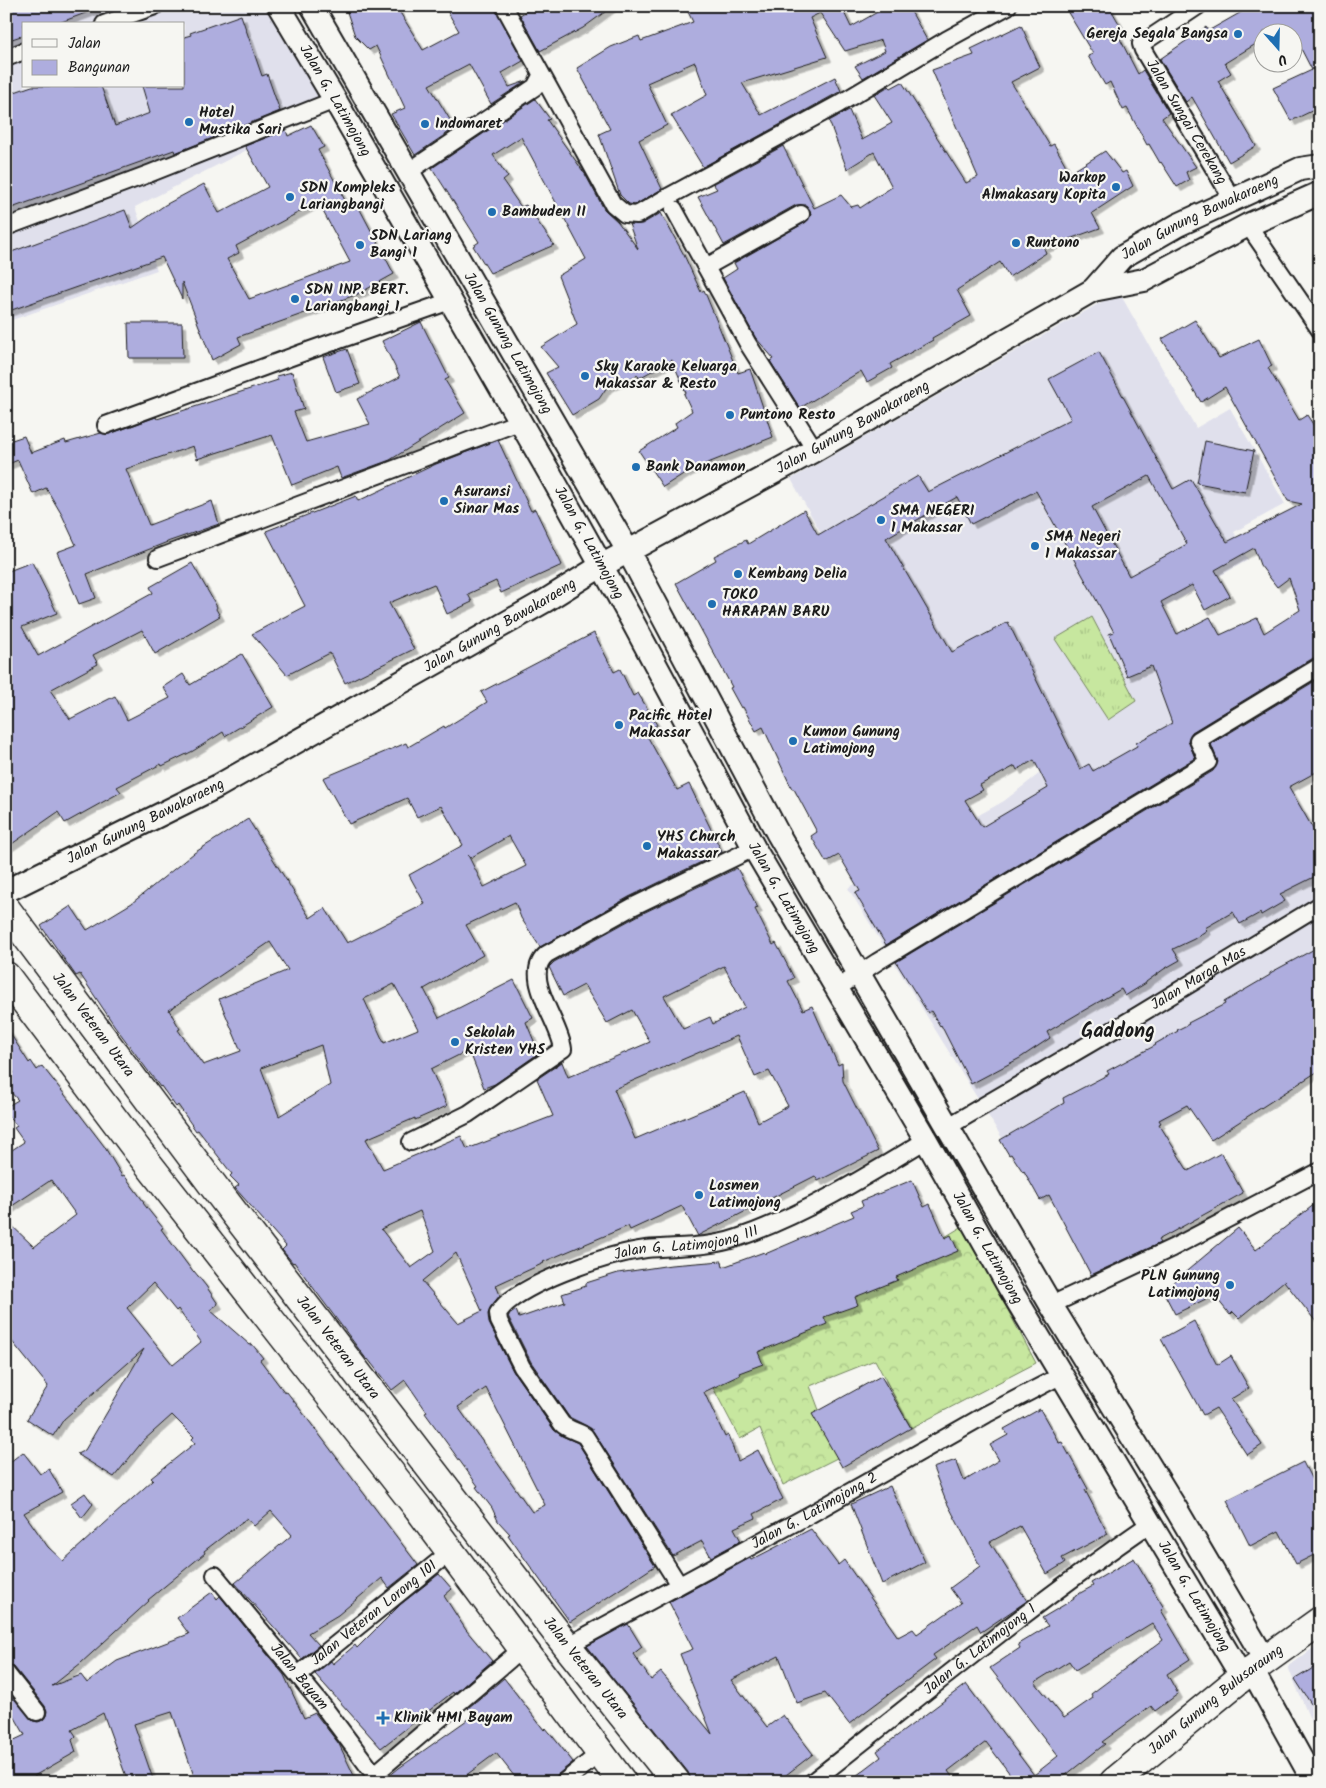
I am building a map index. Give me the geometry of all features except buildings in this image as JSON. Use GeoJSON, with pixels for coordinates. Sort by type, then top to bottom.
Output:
{"type":"FeatureCollection","features":[{"type":"Feature","properties":{"kind":"highway","name":"Jalan Veteran Utara"},"geometry":{"type":"LineString","coordinates":[[6,909],[218,1192],[567,1646],[676,1782]]}},
{"type":"Feature","properties":{"kind":"highway"},"geometry":{"type":"LineString","coordinates":[[6,976],[138,1151],[418,1508],[622,1782]]}},
{"type":"Feature","properties":{"kind":"highway"},"geometry":{"type":"LineString","coordinates":[[190,1216],[218,1192]]}},
{"type":"Feature","properties":{"kind":"highway"},"geometry":{"type":"LineString","coordinates":[[418,1508],[447,1488]]}},
{"type":"Feature","properties":{"kind":"highway","name":"Jalan Gunung Bulusaraung"},"geometry":{"type":"LineString","coordinates":[[1114,1782],[1253,1669],[1320,1621]]}},
{"type":"Feature","properties":{"kind":"main road","name":"Jalan G. Latimojong"},"geometry":{"type":"LineString","coordinates":[[279,6],[336,100],[549,472],[754,848],[1010,1287],[1151,1523],[1253,1669]]}},
{"type":"Feature","properties":{"kind":"main road","name":"Jalan Gunung Latimojong"},"geometry":{"type":"LineString","coordinates":[[312,6],[628,551]]}},
{"type":"Feature","properties":{"kind":"main road","name":"Jalan Gunung Bawakaraeng"},"geometry":{"type":"LineString","coordinates":[[6,892],[218,786],[529,610],[601,566],[815,450],[1093,290],[1122,257],[1178,225],[1300,169],[1320,166]]}},
{"type":"Feature","properties":{"kind":"main road","name":"Jalan Gunung Bawakaraeng"},"geometry":{"type":"LineString","coordinates":[[1093,290],[1144,280],[1248,225],[1320,193]]}},
{"type":"Feature","properties":{"kind":"main road","name":"Jalan G. Latimojong"},"geometry":{"type":"LineString","coordinates":[[628,551],[778,834],[1051,1305],[1178,1512],[1253,1669]]}},
{"type":"Feature","properties":{"kind":"main road"},"geometry":{"type":"LineString","coordinates":[[926,1140],[948,1126]]}},
{"type":"Feature","properties":{"kind":"main road"},"geometry":{"type":"LineString","coordinates":[[1253,1669],[1314,1782]]}},
{"type":"Feature","properties":{"kind":"street"},"geometry":{"type":"LineString","coordinates":[[110,22],[155,6]]}},
{"type":"Feature","properties":{"kind":"street"},"geometry":{"type":"LineString","coordinates":[[504,6],[614,204],[625,214],[637,215],[839,104],[946,40],[1008,6]]}},
{"type":"Feature","properties":{"kind":"street","name":"Jalan Sungai Cerekang"},"geometry":{"type":"LineString","coordinates":[[1198,6],[1141,44],[1233,200]]}},
{"type":"Feature","properties":{"kind":"street"},"geometry":{"type":"LineString","coordinates":[[6,58],[22,53]]}},
{"type":"Feature","properties":{"kind":"street"},"geometry":{"type":"LineString","coordinates":[[408,172],[535,87],[542,76]]}},
{"type":"Feature","properties":{"kind":"street"},"geometry":{"type":"LineString","coordinates":[[6,227],[151,173],[336,100]]}},
{"type":"Feature","properties":{"kind":"street"},"geometry":{"type":"LineString","coordinates":[[674,208],[748,344],[815,450]]}},
{"type":"Feature","properties":{"kind":"street"},"geometry":{"type":"LineString","coordinates":[[706,267],[801,214]]}},
{"type":"Feature","properties":{"kind":"street"},"geometry":{"type":"LineString","coordinates":[[1248,225],[1320,330]]}},
{"type":"Feature","properties":{"kind":"street"},"geometry":{"type":"LineString","coordinates":[[106,425],[450,301]]}},
{"type":"Feature","properties":{"kind":"street"},"geometry":{"type":"LineString","coordinates":[[158,558],[519,422]]}},
{"type":"Feature","properties":{"kind":"street"},"geometry":{"type":"LineString","coordinates":[[836,988],[1208,762],[1198,740],[1320,666]]}},
{"type":"Feature","properties":{"kind":"street"},"geometry":{"type":"LineString","coordinates":[[411,1142],[468,1114],[563,1049],[560,1036],[542,996],[537,978],[540,959],[634,906],[754,848]]}},
{"type":"Feature","properties":{"kind":"street","name":"Jalan Marga Mas"},"geometry":{"type":"LineString","coordinates":[[948,1126],[1137,1016],[1320,905]]}},
{"type":"Feature","properties":{"kind":"street","name":"Jalan G. Latimojong III"},"geometry":{"type":"LineString","coordinates":[[679,1585],[585,1436],[562,1424],[522,1367],[504,1332],[498,1313],[507,1302],[521,1293],[546,1280],[596,1261],[622,1253],[717,1243],[756,1231],[862,1180],[926,1140]]}},
{"type":"Feature","properties":{"kind":"street"},"geometry":{"type":"LineString","coordinates":[[1051,1305],[1172,1248],[1320,1171]]}},
{"type":"Feature","properties":{"kind":"street","name":"Jalan G. Latimojong 2"},"geometry":{"type":"LineString","coordinates":[[567,1646],[811,1514],[987,1414],[1062,1375]]}},
{"type":"Feature","properties":{"kind":"street","name":"Jalan G. Latimojong 1"},"geometry":{"type":"LineString","coordinates":[[812,1782],[1037,1605],[1151,1523]]}},
{"type":"Feature","properties":{"kind":"street","name":"Jalan Veteran Lorong 101"},"geometry":{"type":"LineString","coordinates":[[298,1675],[450,1552]]}},
{"type":"Feature","properties":{"kind":"street","name":"Jalan Bayam"},"geometry":{"type":"LineString","coordinates":[[215,1575],[298,1675],[378,1780]]}},
{"type":"Feature","properties":{"kind":"street"},"geometry":{"type":"LineString","coordinates":[[378,1780],[523,1648]]}},
{"type":"Feature","properties":{"kind":"street"},"geometry":{"type":"LineString","coordinates":[[6,1673],[37,1712]]}},
{"type":"Feature","properties":{"kind":"street"},"geometry":{"type":"LineString","coordinates":[[564,1782],[600,1753]]}},
{"type":"Feature","properties":{"kind":"shaded area"},"geometry":{"type":"Polygon","coordinates":[[[6,6],[268,6],[327,109],[135,207],[157,270],[6,322],[6,6]]]}},
{"type":"Feature","properties":{"kind":"shaded area"},"geometry":{"type":"Polygon","coordinates":[[[1119,292],[1196,428],[1230,408],[1285,504],[1234,532],[1248,560],[1161,609],[1203,699],[1226,691],[1242,765],[1272,756],[1320,839],[1320,1026],[1235,1082],[1098,1156],[1102,1167],[1042,1203],[848,888],[1004,801],[1040,773],[986,673],[920,712],[791,479],[1119,292]]]}},
{"type":"Feature","properties":{"kind":"shaded area"},"geometry":{"type":"Polygon","coordinates":[[[1320,1643],[1320,1741],[1319,1741],[1288,1667],[1320,1643]]]}},
{"type":"Feature","properties":{"kind":"green space"},"geometry":{"type":"Polygon","coordinates":[[[1092,617],[1136,701],[1108,720],[1055,639],[1092,617]]]}},
{"type":"Feature","properties":{"kind":"green space"},"geometry":{"type":"Polygon","coordinates":[[[963,1226],[1036,1363],[911,1428],[875,1360],[810,1386],[837,1458],[783,1485],[760,1428],[740,1439],[709,1380],[963,1226]]]}},
{"type":"Feature","properties":{"kind":"place","name":"Gereja Segala Bangsa"},"geometry":{"type":"Point","coordinates":[1238,34]}},
{"type":"Feature","properties":{"kind":"place","name":"Hotel Mustika Sari"},"geometry":{"type":"Point","coordinates":[189,122]}},
{"type":"Feature","properties":{"kind":"place","name":"Indomaret"},"geometry":{"type":"Point","coordinates":[425,124]}},
{"type":"Feature","properties":{"kind":"place","name":"Warkop Almakasary Kopita"},"geometry":{"type":"Point","coordinates":[1116,187]}},
{"type":"Feature","properties":{"kind":"place","name":"SDN Kompleks Lariangbangi"},"geometry":{"type":"Point","coordinates":[290,197]}},
{"type":"Feature","properties":{"kind":"place","name":"Bambuden II"},"geometry":{"type":"Point","coordinates":[492,212]}},
{"type":"Feature","properties":{"kind":"place","name":"Runtono"},"geometry":{"type":"Point","coordinates":[1016,243]}},
{"type":"Feature","properties":{"kind":"place","name":"SDN Lariang Bangi 1"},"geometry":{"type":"Point","coordinates":[360,245]}},
{"type":"Feature","properties":{"kind":"place","name":"SDN INP. BERT. Lariangbangi 1"},"geometry":{"type":"Point","coordinates":[295,299]}},
{"type":"Feature","properties":{"kind":"place","name":"Sky Karaoke Keluarga Makassar & Resto"},"geometry":{"type":"Point","coordinates":[585,376]}},
{"type":"Feature","properties":{"kind":"place","name":"Puntono Resto"},"geometry":{"type":"Point","coordinates":[730,415]}},
{"type":"Feature","properties":{"kind":"place","name":"Bank Danamon"},"geometry":{"type":"Point","coordinates":[636,467]}},
{"type":"Feature","properties":{"kind":"place","name":"Asuransi Sinar Mas"},"geometry":{"type":"Point","coordinates":[444,501]}},
{"type":"Feature","properties":{"kind":"place","name":"SMA NEGERI 1 Makassar"},"geometry":{"type":"Point","coordinates":[881,520]}},
{"type":"Feature","properties":{"kind":"place","name":"SMA Negeri 1 Makassar"},"geometry":{"type":"Point","coordinates":[1035,546]}},
{"type":"Feature","properties":{"kind":"place","name":"Kembang Delia"},"geometry":{"type":"Point","coordinates":[738,574]}},
{"type":"Feature","properties":{"kind":"place","name":"TOKO HARAPAN BARU"},"geometry":{"type":"Point","coordinates":[712,604]}},
{"type":"Feature","properties":{"kind":"place","name":"Pacific Hotel Makassar"},"geometry":{"type":"Point","coordinates":[619,725]}},
{"type":"Feature","properties":{"kind":"place","name":"Kumon Gunung Latimojong"},"geometry":{"type":"Point","coordinates":[793,741]}},
{"type":"Feature","properties":{"kind":"place","name":"YHS Church Makassar"},"geometry":{"type":"Point","coordinates":[647,846]}},
{"type":"Feature","properties":{"kind":"place","name":"Sekolah Kristen YHS"},"geometry":{"type":"Point","coordinates":[455,1042]}},
{"type":"Feature","properties":{"kind":"place","name":"Losmen Latimojong"},"geometry":{"type":"Point","coordinates":[699,1195]}},
{"type":"Feature","properties":{"kind":"place","name":"PLN Gunung Latimojong"},"geometry":{"type":"Point","coordinates":[1230,1285]}},
{"type":"Feature","properties":{"kind":"place","name":"Klinik HMI Bayam"},"geometry":{"type":"Point","coordinates":[383,1718]}},
{"type":"Feature","properties":{"kind":"district","name":"Gaddong"},"geometry":{"type":"Point","coordinates":[1118,1032]}}]}
